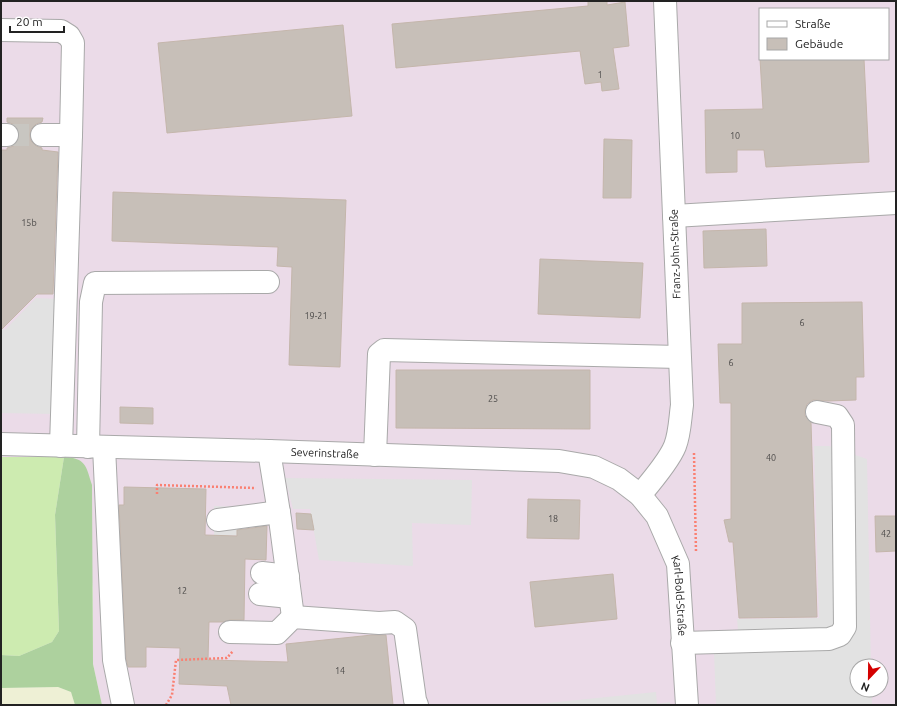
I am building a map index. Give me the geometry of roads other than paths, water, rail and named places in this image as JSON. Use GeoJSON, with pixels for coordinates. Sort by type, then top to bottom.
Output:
{"type":"FeatureCollection","features":[{"type":"Feature","properties":{"kind":"street","name":"Franz-John-Straße"},"geometry":{"type":"LineString","coordinates":[[640,495],[656,475],[674,446],[680,427],[682,405],[665,1]]}},
{"type":"Feature","properties":{"kind":"street"},"geometry":{"type":"LineString","coordinates":[[1,30],[61,31],[69,36],[74,43],[61,446]]}},
{"type":"Feature","properties":{"kind":"street"},"geometry":{"type":"LineString","coordinates":[[42,135],[71,135]]}},
{"type":"Feature","properties":{"kind":"street"},"geometry":{"type":"LineString","coordinates":[[674,216],[896,203]]}},
{"type":"Feature","properties":{"kind":"street"},"geometry":{"type":"LineString","coordinates":[[123,705],[114,660],[96,447],[91,302],[95,283],[268,282]]}},
{"type":"Feature","properties":{"kind":"street"},"geometry":{"type":"LineString","coordinates":[[375,455],[380,354],[384,350],[680,357]]}},
{"type":"Feature","properties":{"kind":"street"},"geometry":{"type":"LineString","coordinates":[[682,643],[829,639],[840,635],[845,627],[843,425],[837,416],[817,412]]}},
{"type":"Feature","properties":{"kind":"street","name":"Severinstraße"},"geometry":{"type":"LineString","coordinates":[[1,444],[559,461],[594,467],[619,479],[640,495]]}},
{"type":"Feature","properties":{"kind":"street"},"geometry":{"type":"LineString","coordinates":[[241,632],[277,633],[290,594],[269,451]]}},
{"type":"Feature","properties":{"kind":"street","name":"Karl-Bold-Straße"},"geometry":{"type":"LineString","coordinates":[[640,495],[657,516],[678,564],[686,705]]}},
{"type":"Feature","properties":{"kind":"street"},"geometry":{"type":"LineString","coordinates":[[218,520],[278,512]]}},
{"type":"Feature","properties":{"kind":"street"},"geometry":{"type":"LineString","coordinates":[[261,583],[379,623],[395,622],[406,628],[415,700],[417,705]]}},
{"type":"Feature","properties":{"kind":"tunnel"},"geometry":{"type":"LineString","coordinates":[[7,135],[42,135]]}}]}
